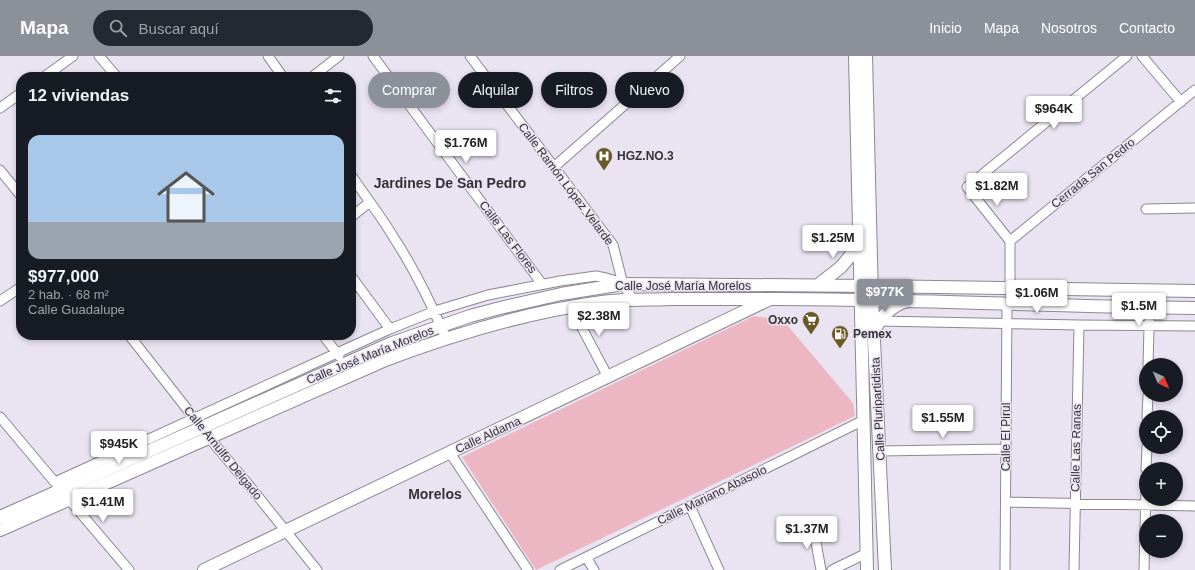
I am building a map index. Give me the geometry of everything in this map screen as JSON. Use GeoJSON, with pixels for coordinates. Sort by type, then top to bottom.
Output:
{"type":"FeatureCollection","features":[{"type":"Feature","properties":{"kind":"street"},"geometry":{"type":"LineString","coordinates":[[51,72],[73,56]]}},
{"type":"Feature","properties":{"kind":"street"},"geometry":{"type":"LineString","coordinates":[[99,56],[113,72]]}},
{"type":"Feature","properties":{"kind":"street"},"geometry":{"type":"LineString","coordinates":[[268,56],[279,72]]}},
{"type":"Feature","properties":{"kind":"street"},"geometry":{"type":"LineString","coordinates":[[318,72],[339,56]]}},
{"type":"Feature","properties":{"kind":"street","name":"Calle Las Flores"},"geometry":{"type":"LineString","coordinates":[[374,56],[542,284]]}},
{"type":"Feature","properties":{"kind":"street","name":"Calle Ramón López Velarde"},"geometry":{"type":"LineString","coordinates":[[470,56],[613,245],[623,284],[633,300]]}},
{"type":"Feature","properties":{"kind":"street"},"geometry":{"type":"LineString","coordinates":[[554,167],[680,56]]}},
{"type":"Feature","properties":{"kind":"street","name":"Calle Pluripartidista"},"geometry":{"type":"LineString","coordinates":[[855,56],[860,244],[867,299],[864,420],[868,553],[867,570]]}},
{"type":"Feature","properties":{"kind":"street","name":"Calle Pluripartidista"},"geometry":{"type":"LineString","coordinates":[[866,56],[866,286]]}},
{"type":"Feature","properties":{"kind":"street"},"geometry":{"type":"LineString","coordinates":[[1010,288],[1010,241],[967,187],[1127,56]]}},
{"type":"Feature","properties":{"kind":"street"},"geometry":{"type":"LineString","coordinates":[[1142,56],[1181,102]]}},
{"type":"Feature","properties":{"kind":"street","name":"Cerrada San Pedro"},"geometry":{"type":"LineString","coordinates":[[1010,241],[1195,90]]}},
{"type":"Feature","properties":{"kind":"street"},"geometry":{"type":"LineString","coordinates":[[0,108],[16,97]]}},
{"type":"Feature","properties":{"kind":"street"},"geometry":{"type":"LineString","coordinates":[[0,170],[16,190]]}},
{"type":"Feature","properties":{"kind":"street"},"geometry":{"type":"LineString","coordinates":[[356,182],[394,237],[416,274],[446,338]]}},
{"type":"Feature","properties":{"kind":"street"},"geometry":{"type":"LineString","coordinates":[[356,213],[370,202]]}},
{"type":"Feature","properties":{"kind":"street"},"geometry":{"type":"LineString","coordinates":[[1146,208],[1195,208]]}},
{"type":"Feature","properties":{"kind":"street"},"geometry":{"type":"LineString","coordinates":[[818,285],[842,267],[860,244]]}},
{"type":"Feature","properties":{"kind":"street"},"geometry":{"type":"LineString","coordinates":[[241,403],[280,379],[390,329],[434,312],[488,295],[542,284],[596,276],[623,284]]}},
{"type":"Feature","properties":{"kind":"street"},"geometry":{"type":"LineString","coordinates":[[356,283],[390,329]]}},
{"type":"Feature","properties":{"kind":"street","name":"Calle José María Morelos"},"geometry":{"type":"LineString","coordinates":[[0,517],[58,486],[241,403],[285,390],[392,343],[441,325],[500,308],[531,300],[592,288],[623,284],[818,285],[1195,292]]}},
{"type":"Feature","properties":{"kind":"street"},"geometry":{"type":"LineString","coordinates":[[0,301],[16,290]]}},
{"type":"Feature","properties":{"kind":"street"},"geometry":{"type":"LineString","coordinates":[[1148,358],[1150,290]]}},
{"type":"Feature","properties":{"kind":"street","name":"Calle Aldama"},"geometry":{"type":"LineString","coordinates":[[204,570],[771,299]]}},
{"type":"Feature","properties":{"kind":"street","name":"Calle Pluripartidista"},"geometry":{"type":"LineString","coordinates":[[867,299],[874,332],[886,570]]}},
{"type":"Feature","properties":{"kind":"street","name":"Calle José María Morelos"},"geometry":{"type":"LineString","coordinates":[[0,530],[383,361],[446,338],[494,324],[571,307],[603,302],[633,300],[867,299],[1195,308]]}},
{"type":"Feature","properties":{"kind":"street"},"geometry":{"type":"LineString","coordinates":[[874,332],[879,321],[890,310],[911,300]]}},
{"type":"Feature","properties":{"kind":"street","name":"Calle El Pirul"},"geometry":{"type":"LineString","coordinates":[[1005,570],[1007,303]]}},
{"type":"Feature","properties":{"kind":"street"},"geometry":{"type":"LineString","coordinates":[[571,307],[608,377]]}},
{"type":"Feature","properties":{"kind":"street"},"geometry":{"type":"LineString","coordinates":[[879,321],[1079,326],[1195,326]]}},
{"type":"Feature","properties":{"kind":"street","name":"Calle Las Ranas"},"geometry":{"type":"LineString","coordinates":[[1074,570],[1079,326]]}},
{"type":"Feature","properties":{"kind":"street","name":"Calle Arnulfo Delgado"},"geometry":{"type":"LineString","coordinates":[[133,340],[209,438],[248,484],[316,570]]}},
{"type":"Feature","properties":{"kind":"street"},"geometry":{"type":"LineString","coordinates":[[327,340],[352,374]]}},
{"type":"Feature","properties":{"kind":"street"},"geometry":{"type":"LineString","coordinates":[[280,379],[285,390]]}},
{"type":"Feature","properties":{"kind":"street"},"geometry":{"type":"LineString","coordinates":[[0,417],[129,570]]}},
{"type":"Feature","properties":{"kind":"street","name":"Calle Mariano Abasolo"},"geometry":{"type":"LineString","coordinates":[[560,570],[864,420]]}},
{"type":"Feature","properties":{"kind":"street"},"geometry":{"type":"LineString","coordinates":[[880,450],[1006,449]]}},
{"type":"Feature","properties":{"kind":"street"},"geometry":{"type":"LineString","coordinates":[[450,453],[528,570]]}},
{"type":"Feature","properties":{"kind":"street"},"geometry":{"type":"LineString","coordinates":[[127,455],[133,471]]}},
{"type":"Feature","properties":{"kind":"street"},"geometry":{"type":"LineString","coordinates":[[1006,502],[1139,505]]}},
{"type":"Feature","properties":{"kind":"street"},"geometry":{"type":"LineString","coordinates":[[690,506],[719,570]]}},
{"type":"Feature","properties":{"kind":"street"},"geometry":{"type":"LineString","coordinates":[[1144,570],[1146,506]]}},
{"type":"Feature","properties":{"kind":"street"},"geometry":{"type":"LineString","coordinates":[[1183,506],[1195,506]]}},
{"type":"Feature","properties":{"kind":"street"},"geometry":{"type":"LineString","coordinates":[[813,526],[821,570]]}},
{"type":"Feature","properties":{"kind":"street"},"geometry":{"type":"LineString","coordinates":[[832,570],[868,553]]}},
{"type":"Feature","properties":{"kind":"street"},"geometry":{"type":"LineString","coordinates":[[586,557],[594,570]]}},
{"type":"Feature","properties":{"kind":"shaded area"},"geometry":{"type":"Polygon","coordinates":[[[754,316],[783,320],[853,403],[855,416],[536,570],[462,457],[754,316]]]}},
{"type":"Feature","properties":{"kind":"place","name":"HGZ.NO.3"},"geometry":{"type":"Point","coordinates":[604,171]}},
{"type":"Feature","properties":{"kind":"place","name":"Oxxo"},"geometry":{"type":"Point","coordinates":[811,335]}},
{"type":"Feature","properties":{"kind":"place","name":"Pemex"},"geometry":{"type":"Point","coordinates":[840,349]}},
{"type":"Feature","properties":{"kind":"district","name":"Jardines De San Pedro"},"geometry":{"type":"Point","coordinates":[450,183]}},
{"type":"Feature","properties":{"kind":"district","name":"Morelos"},"geometry":{"type":"Point","coordinates":[435,494]}}]}
